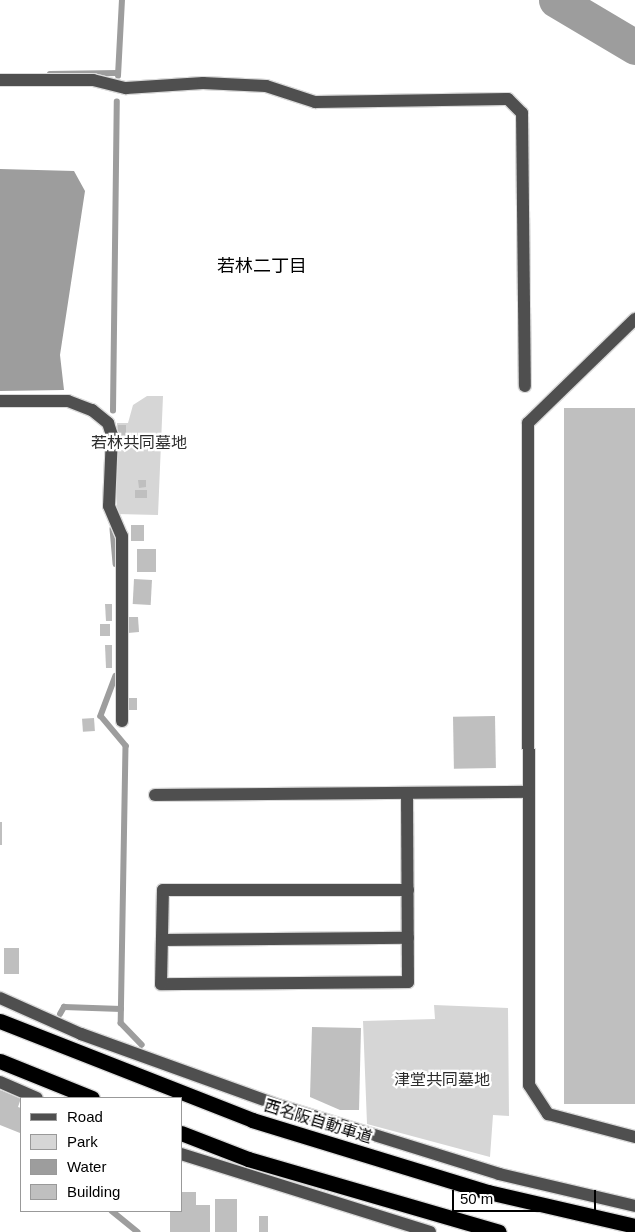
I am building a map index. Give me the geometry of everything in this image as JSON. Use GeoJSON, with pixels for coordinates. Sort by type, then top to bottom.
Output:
{"type":"FeatureCollection","features":[{"type":"Feature","properties":{"kind":"highway","name":"西名阪自動車道"},"geometry":{"type":"LineString","coordinates":[[0,1021],[252,1120],[488,1192],[635,1226]]}},
{"type":"Feature","properties":{"kind":"highway"},"geometry":{"type":"LineString","coordinates":[[0,1061],[90,1097]]}},
{"type":"Feature","properties":{"kind":"highway"},"geometry":{"type":"LineString","coordinates":[[182,1133],[248,1159],[499,1232]]}},
{"type":"Feature","properties":{"kind":"street"},"geometry":{"type":"LineString","coordinates":[[0,80],[93,80],[126,88],[203,83],[266,86],[315,102],[508,99],[522,113],[525,386]]}},
{"type":"Feature","properties":{"kind":"street"},"geometry":{"type":"LineString","coordinates":[[635,319],[528,423],[529,1085],[548,1114],[635,1136]]}},
{"type":"Feature","properties":{"kind":"street"},"geometry":{"type":"LineString","coordinates":[[0,401],[68,401],[92,410],[108,423],[112,435],[109,506],[122,536],[122,721]]}},
{"type":"Feature","properties":{"kind":"street"},"geometry":{"type":"LineString","coordinates":[[155,795],[529,792]]}},
{"type":"Feature","properties":{"kind":"street"},"geometry":{"type":"LineString","coordinates":[[407,793],[408,890],[408,982],[161,984],[162,890],[408,890]]}},
{"type":"Feature","properties":{"kind":"street"},"geometry":{"type":"LineString","coordinates":[[162,940],[408,938]]}},
{"type":"Feature","properties":{"kind":"street"},"geometry":{"type":"LineString","coordinates":[[0,998],[81,1034],[278,1105],[499,1174],[635,1206]]}},
{"type":"Feature","properties":{"kind":"street"},"geometry":{"type":"LineString","coordinates":[[0,1082],[36,1097]]}},
{"type":"Feature","properties":{"kind":"street"},"geometry":{"type":"LineString","coordinates":[[182,1154],[430,1232]]}},
{"type":"Feature","properties":{"kind":"green space","name":"若林共同墓地"},"geometry":{"type":"Polygon","coordinates":[[[147,396],[163,396],[158,515],[117,514],[117,423],[128,423],[133,405],[147,396]]]}},
{"type":"Feature","properties":{"kind":"green space","name":"津堂共同墓地"},"geometry":{"type":"Polygon","coordinates":[[[434,1005],[508,1008],[509,1116],[493,1115],[490,1157],[367,1124],[363,1021],[435,1019],[434,1005]]]}},
{"type":"Feature","properties":{"kind":"water"},"geometry":{"type":"Polygon","coordinates":[[[0,169],[74,171],[85,191],[60,355],[64,390],[0,391],[0,169]]]}},
{"type":"Feature","properties":{"kind":"building"},"geometry":{"type":"Polygon","coordinates":[[[564,408],[635,408],[635,1104],[564,1104],[564,408]]]}},
{"type":"Feature","properties":{"kind":"building"},"geometry":{"type":"Polygon","coordinates":[[[118,425],[126,425],[126,441],[118,441],[118,425]]]}},
{"type":"Feature","properties":{"kind":"building"},"geometry":{"type":"Polygon","coordinates":[[[138,480],[146,480],[146,487],[139,488],[138,480]]]}},
{"type":"Feature","properties":{"kind":"building"},"geometry":{"type":"Polygon","coordinates":[[[135,490],[147,490],[147,498],[135,498],[135,490]]]}},
{"type":"Feature","properties":{"kind":"building"},"geometry":{"type":"Polygon","coordinates":[[[131,525],[144,525],[144,541],[131,541],[131,525]]]}},
{"type":"Feature","properties":{"kind":"building"},"geometry":{"type":"Polygon","coordinates":[[[137,549],[156,549],[156,572],[137,572],[137,549]]]}},
{"type":"Feature","properties":{"kind":"building"},"geometry":{"type":"Polygon","coordinates":[[[134,579],[152,580],[151,605],[133,604],[134,579]]]}},
{"type":"Feature","properties":{"kind":"building"},"geometry":{"type":"Polygon","coordinates":[[[105,604],[112,604],[112,621],[106,621],[105,604]]]}},
{"type":"Feature","properties":{"kind":"building"},"geometry":{"type":"Polygon","coordinates":[[[128,617],[138,617],[139,632],[128,633],[128,617]]]}},
{"type":"Feature","properties":{"kind":"building"},"geometry":{"type":"Polygon","coordinates":[[[100,624],[110,624],[110,636],[100,636],[100,624]]]}},
{"type":"Feature","properties":{"kind":"building"},"geometry":{"type":"Polygon","coordinates":[[[105,645],[112,645],[112,668],[106,668],[105,645]]]}},
{"type":"Feature","properties":{"kind":"building"},"geometry":{"type":"Polygon","coordinates":[[[125,698],[137,698],[137,710],[125,710],[125,698]]]}},
{"type":"Feature","properties":{"kind":"building"},"geometry":{"type":"Polygon","coordinates":[[[495,716],[496,768],[454,769],[453,717],[495,716]]]}},
{"type":"Feature","properties":{"kind":"building"},"geometry":{"type":"Polygon","coordinates":[[[94,718],[95,731],[83,732],[82,719],[94,718]]]}},
{"type":"Feature","properties":{"kind":"building"},"geometry":{"type":"Polygon","coordinates":[[[0,822],[2,822],[2,845],[0,845],[0,822]]]}},
{"type":"Feature","properties":{"kind":"building"},"geometry":{"type":"Polygon","coordinates":[[[4,948],[19,948],[19,974],[4,974],[4,948]]]}},
{"type":"Feature","properties":{"kind":"building"},"geometry":{"type":"Polygon","coordinates":[[[312,1027],[361,1028],[359,1110],[340,1110],[310,1097],[312,1027]]]}},
{"type":"Feature","properties":{"kind":"building"},"geometry":{"type":"Polygon","coordinates":[[[463,1077],[473,1077],[473,1088],[463,1088],[463,1077]]]}},
{"type":"Feature","properties":{"kind":"building"},"geometry":{"type":"Polygon","coordinates":[[[0,1090],[20,1098],[18,1107],[20,1108],[20,1133],[0,1125],[0,1090]]]}},
{"type":"Feature","properties":{"kind":"building"},"geometry":{"type":"Polygon","coordinates":[[[182,1192],[196,1192],[196,1205],[210,1205],[210,1232],[170,1232],[170,1212],[182,1212],[182,1192]]]}},
{"type":"Feature","properties":{"kind":"building"},"geometry":{"type":"Polygon","coordinates":[[[215,1199],[237,1199],[237,1232],[215,1232],[215,1199]]]}},
{"type":"Feature","properties":{"kind":"building"},"geometry":{"type":"Polygon","coordinates":[[[259,1216],[268,1216],[268,1232],[259,1232],[259,1216]]]}},
{"type":"Feature","properties":{"kind":"waterway"},"geometry":{"type":"LineString","coordinates":[[118,76],[122,0]]}},
{"type":"Feature","properties":{"kind":"waterway"},"geometry":{"type":"LineString","coordinates":[[556,0],[635,47]]}},
{"type":"Feature","properties":{"kind":"waterway"},"geometry":{"type":"LineString","coordinates":[[50,74],[118,73]]}},
{"type":"Feature","properties":{"kind":"waterway"},"geometry":{"type":"LineString","coordinates":[[113,411],[117,102]]}},
{"type":"Feature","properties":{"kind":"waterway"},"geometry":{"type":"LineString","coordinates":[[113,529],[116,564]]}},
{"type":"Feature","properties":{"kind":"waterway"},"geometry":{"type":"LineString","coordinates":[[116,676],[101,716],[126,746],[121,1023],[142,1045]]}},
{"type":"Feature","properties":{"kind":"waterway"},"geometry":{"type":"LineString","coordinates":[[60,1014],[64,1007],[121,1009]]}},
{"type":"Feature","properties":{"kind":"waterway"},"geometry":{"type":"LineString","coordinates":[[113,1212],[138,1232]]}},
{"type":"Feature","properties":{"kind":"district","name":"若林二丁目"},"geometry":{"type":"Point","coordinates":[262,266]}}]}
